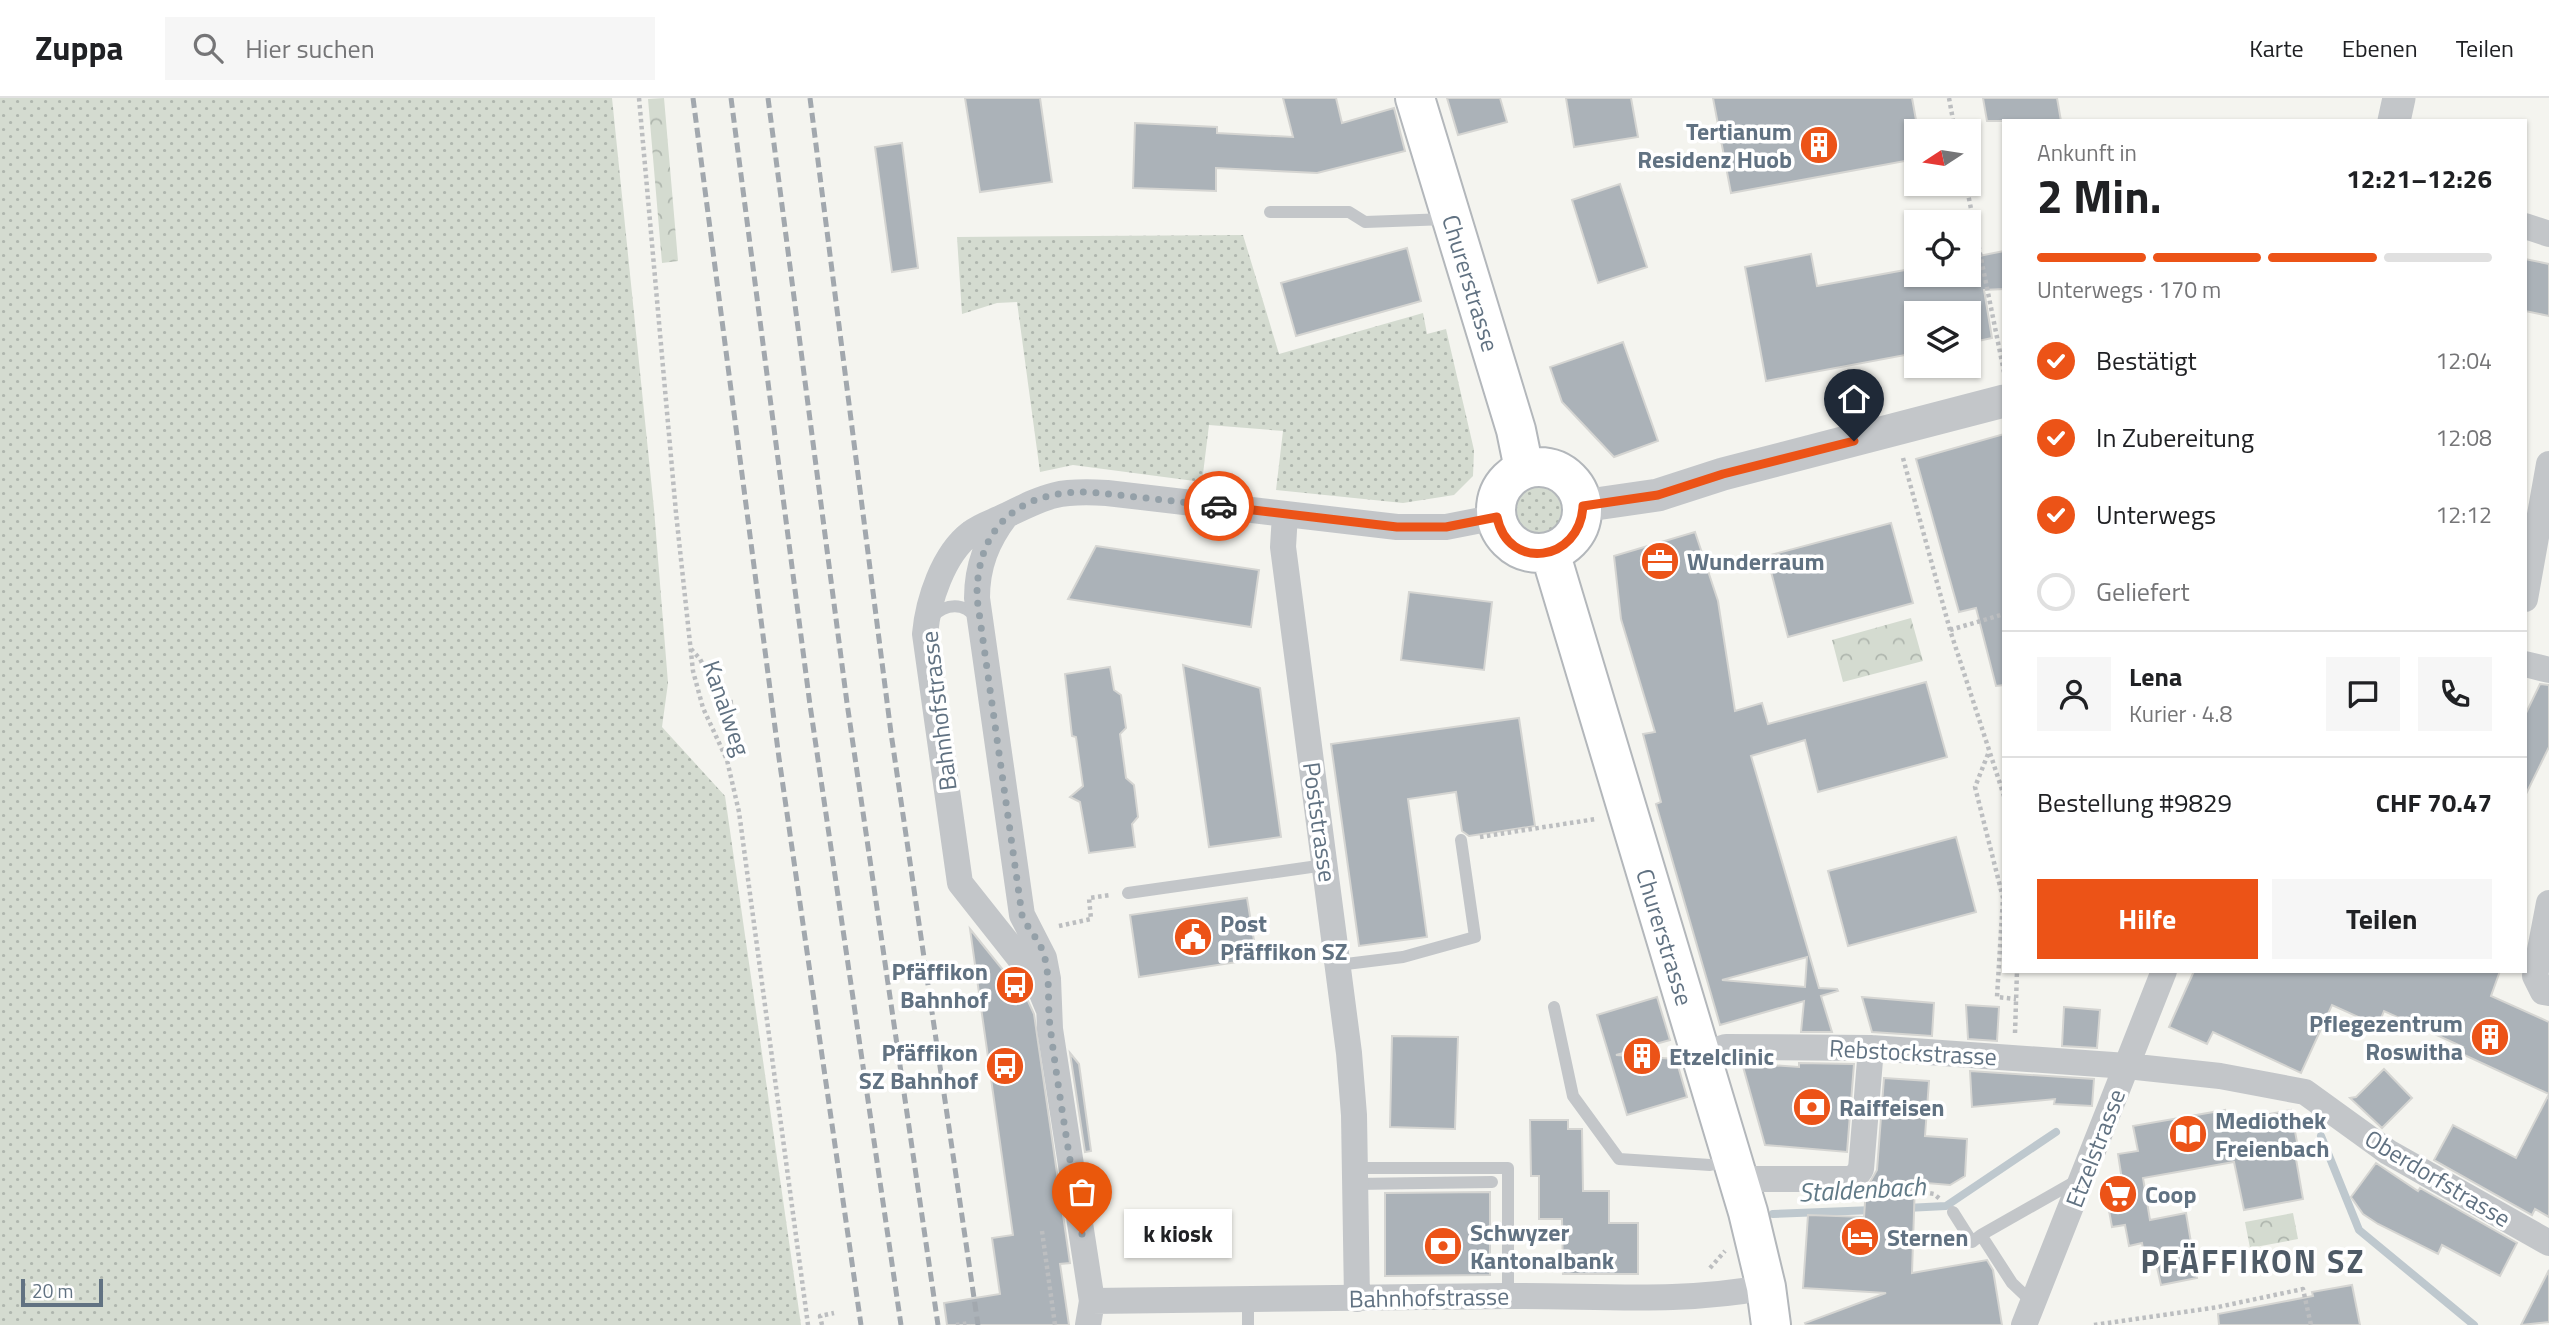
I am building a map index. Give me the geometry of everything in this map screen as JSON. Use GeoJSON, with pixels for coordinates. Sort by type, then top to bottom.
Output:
{"type":"FeatureCollection","features":[{"type":"Feature","properties":{"kind":"main road","name":"Churerstrasse"},"geometry":{"type":"LineString","coordinates":[[1415,98],[1516,430],[1524,469]]}},
{"type":"Feature","properties":{"kind":"main road"},"geometry":{"type":"LineString","coordinates":[[1544,467],[1562,473],[1576,487],[1583,506],[1575,535],[1563,546],[1550,552],[1534,553],[1519,549],[1502,532],[1496,509],[1500,492],[1510,478],[1524,469],[1544,467]]}},
{"type":"Feature","properties":{"kind":"main road","name":"Churerstrasse"},"geometry":{"type":"LineString","coordinates":[[1550,552],[1735,1169],[1766,1287],[1771,1325]]}},
{"type":"Feature","properties":{"kind":"street"},"geometry":{"type":"LineString","coordinates":[[2394,119],[2399,98]]}},
{"type":"Feature","properties":{"kind":"street"},"geometry":{"type":"LineString","coordinates":[[2527,227],[2549,234]]}},
{"type":"Feature","properties":{"kind":"street"},"geometry":{"type":"LineString","coordinates":[[1583,506],[1658,495],[1723,474],[2002,402]]}},
{"type":"Feature","properties":{"kind":"street"},"geometry":{"type":"LineString","coordinates":[[2527,588],[2549,464]]}},
{"type":"Feature","properties":{"kind":"street","name":"Bahnhofstrasse"},"geometry":{"type":"LineString","coordinates":[[1048,1008],[1036,979],[960,883],[925,634],[933,597],[950,559],[970,533],[1046,496],[1075,492],[1416,527],[1446,527],[1497,517]]}},
{"type":"Feature","properties":{"kind":"street","name":"Poststrasse"},"geometry":{"type":"LineString","coordinates":[[1284,514],[1283,547],[1326,865],[1354,1115],[1357,1299]]}},
{"type":"Feature","properties":{"kind":"street","name":"Bahnhofstrasse"},"geometry":{"type":"LineString","coordinates":[[1006,516],[992,535],[977,579],[1022,915],[1027,929],[1042,950],[1048,979],[1048,1008],[1090,1313],[1248,1299],[1685,1296],[1744,1292],[1766,1287]]}},
{"type":"Feature","properties":{"kind":"street"},"geometry":{"type":"LineString","coordinates":[[2527,664],[2549,670]]}},
{"type":"Feature","properties":{"kind":"street"},"geometry":{"type":"LineString","coordinates":[[2549,902],[2535,976],[2543,992],[2549,993]]}},
{"type":"Feature","properties":{"kind":"street","name":"Etzelstrasse"},"geometry":{"type":"LineString","coordinates":[[2029,1314],[2163,973]]}},
{"type":"Feature","properties":{"kind":"street","name":"Rebstockstrasse"},"geometry":{"type":"LineString","coordinates":[[1701,1055],[1726,1047],[1871,1048],[2127,1066]]}},
{"type":"Feature","properties":{"kind":"street"},"geometry":{"type":"LineString","coordinates":[[1735,1169],[1854,1180],[1861,1170],[1871,1048]]}},
{"type":"Feature","properties":{"kind":"street","name":"Oberdorfstrasse"},"geometry":{"type":"LineString","coordinates":[[2127,1066],[2220,1076],[2305,1092],[2388,1152],[2549,1243]]}},
{"type":"Feature","properties":{"kind":"lane"},"geometry":{"type":"LineString","coordinates":[[1270,212],[1349,212],[1365,222],[1451,219]]}},
{"type":"Feature","properties":{"kind":"lane"},"geometry":{"type":"LineString","coordinates":[[925,634],[931,618],[936,613],[948,606],[956,606],[975,615],[983,634]]}},
{"type":"Feature","properties":{"kind":"lane"},"geometry":{"type":"LineString","coordinates":[[1338,965],[1403,957],[1475,937],[1461,840]]}},
{"type":"Feature","properties":{"kind":"lane"},"geometry":{"type":"LineString","coordinates":[[1128,893],[1326,865]]}},
{"type":"Feature","properties":{"kind":"lane"},"geometry":{"type":"LineString","coordinates":[[995,928],[1004,927],[1022,915]]}},
{"type":"Feature","properties":{"kind":"lane"},"geometry":{"type":"LineString","coordinates":[[1554,1007],[1573,1096],[1619,1159],[1735,1169]]}},
{"type":"Feature","properties":{"kind":"lane"},"geometry":{"type":"LineString","coordinates":[[1355,1176],[1508,1168],[1508,1296]]}},
{"type":"Feature","properties":{"kind":"lane"},"geometry":{"type":"LineString","coordinates":[[1355,1176],[1492,1182]]}},
{"type":"Feature","properties":{"kind":"lane"},"geometry":{"type":"LineString","coordinates":[[1953,1212],[1972,1242],[2084,1176]]}},
{"type":"Feature","properties":{"kind":"lane"},"geometry":{"type":"LineString","coordinates":[[1981,1236],[2029,1314]]}},
{"type":"Feature","properties":{"kind":"lane"},"geometry":{"type":"LineString","coordinates":[[1248,1299],[1248,1325]]}},
{"type":"Feature","properties":{"kind":"path","name":"Kanalweg"},"geometry":{"type":"LineString","coordinates":[[639,98],[690,649],[699,695],[727,760],[738,812],[808,1325]]}},
{"type":"Feature","properties":{"kind":"path"},"geometry":{"type":"LineString","coordinates":[[1949,98],[1953,119]]}},
{"type":"Feature","properties":{"kind":"path"},"geometry":{"type":"LineString","coordinates":[[1968,196],[2002,362]]}},
{"type":"Feature","properties":{"kind":"path"},"geometry":{"type":"LineString","coordinates":[[1898,430],[1901,451],[1950,630],[2002,790]]}},
{"type":"Feature","properties":{"kind":"path"},"geometry":{"type":"LineString","coordinates":[[1950,630],[2002,615]]}},
{"type":"Feature","properties":{"kind":"path"},"geometry":{"type":"LineString","coordinates":[[690,649],[701,659],[723,703],[733,702]]}},
{"type":"Feature","properties":{"kind":"path"},"geometry":{"type":"LineString","coordinates":[[1989,754],[1975,787],[2002,894]]}},
{"type":"Feature","properties":{"kind":"path"},"geometry":{"type":"LineString","coordinates":[[1461,840],[1628,813]]}},
{"type":"Feature","properties":{"kind":"path"},"geometry":{"type":"LineString","coordinates":[[1059,926],[1091,919],[1089,898],[1109,895]]}},
{"type":"Feature","properties":{"kind":"path"},"geometry":{"type":"LineString","coordinates":[[2002,914],[1997,997],[2016,999]]}},
{"type":"Feature","properties":{"kind":"path"},"geometry":{"type":"LineString","coordinates":[[2014,1058],[2017,973]]}},
{"type":"Feature","properties":{"kind":"path"},"geometry":{"type":"LineString","coordinates":[[1854,1180],[1934,1194]]}},
{"type":"Feature","properties":{"kind":"path"},"geometry":{"type":"LineString","coordinates":[[1042,1231],[1055,1325]]}},
{"type":"Feature","properties":{"kind":"path"},"geometry":{"type":"LineString","coordinates":[[2094,1325],[2218,1307],[2303,1289],[2311,1325]]}},
{"type":"Feature","properties":{"kind":"path"},"geometry":{"type":"LineString","coordinates":[[822,1325],[820,1316],[834,1313]]}},
{"type":"Feature","properties":{"kind":"path"},"geometry":{"type":"LineString","coordinates":[[957,1325],[971,1322]]}},
{"type":"Feature","properties":{"kind":"green space"},"geometry":{"type":"Polygon","coordinates":[[[0,98],[612,98],[654,509],[668,683],[662,727],[725,796],[801,1325],[0,1325],[0,98]]]}},
{"type":"Feature","properties":{"kind":"green space"},"geometry":{"type":"Polygon","coordinates":[[[664,98],[678,261],[662,263],[648,99],[664,98]]]}},
{"type":"Feature","properties":{"kind":"green space"},"geometry":{"type":"Polygon","coordinates":[[[1243,235],[1279,354],[1423,313],[1427,334],[1446,329],[1474,450],[1473,476],[1454,495],[1403,503],[1276,490],[1283,431],[1209,425],[1202,482],[1073,465],[1040,472],[1017,302],[997,303],[962,314],[957,237],[1243,235]]]}},
{"type":"Feature","properties":{"kind":"green space"},"geometry":{"type":"Polygon","coordinates":[[[1538,487],[1555,494],[1562,511],[1555,528],[1538,535],[1521,528],[1514,511],[1521,494],[1538,487]]]}},
{"type":"Feature","properties":{"kind":"green space"},"geometry":{"type":"Polygon","coordinates":[[[1911,618],[1923,661],[1843,682],[1832,640],[1911,618]]]}},
{"type":"Feature","properties":{"kind":"green space"},"geometry":{"type":"Polygon","coordinates":[[[2293,1213],[2298,1239],[2250,1248],[2245,1222],[2293,1213]]]}},
{"type":"Feature","properties":{"kind":"building"},"geometry":{"type":"Polygon","coordinates":[[[965,98],[1040,98],[1052,182],[980,192],[965,98]]]}},
{"type":"Feature","properties":{"kind":"building"},"geometry":{"type":"Polygon","coordinates":[[[1283,98],[1336,98],[1342,123],[1394,108],[1405,151],[1317,173],[1216,168],[1216,191],[1133,188],[1135,123],[1217,127],[1217,133],[1293,137],[1283,98]]]}},
{"type":"Feature","properties":{"kind":"building"},"geometry":{"type":"Polygon","coordinates":[[[1447,98],[1500,98],[1507,122],[1458,135],[1447,98]]]}},
{"type":"Feature","properties":{"kind":"building"},"geometry":{"type":"Polygon","coordinates":[[[1566,98],[1631,98],[1638,137],[1574,147],[1566,98]]]}},
{"type":"Feature","properties":{"kind":"building","name":"Tertianum Residenz Huob"},"geometry":{"type":"Polygon","coordinates":[[[1713,98],[1912,98],[1916,119],[1904,119],[1904,161],[1731,193],[1713,98]]]}},
{"type":"Feature","properties":{"kind":"building"},"geometry":{"type":"Polygon","coordinates":[[[1983,98],[2057,98],[2061,119],[1987,121],[1983,98]]]}},
{"type":"Feature","properties":{"kind":"building"},"geometry":{"type":"Polygon","coordinates":[[[902,143],[918,268],[892,272],[875,147],[902,143]]]}},
{"type":"Feature","properties":{"kind":"building"},"geometry":{"type":"Polygon","coordinates":[[[1620,184],[1647,267],[1598,283],[1572,200],[1620,184]]]}},
{"type":"Feature","properties":{"kind":"building"},"geometry":{"type":"Polygon","coordinates":[[[1407,248],[1421,301],[1296,336],[1281,283],[1407,248]]]}},
{"type":"Feature","properties":{"kind":"building"},"geometry":{"type":"Polygon","coordinates":[[[2002,251],[2002,289],[1984,290],[1992,338],[1981,340],[1981,301],[1904,301],[1904,355],[1766,381],[1745,267],[1811,254],[1817,286],[1904,270],[1904,287],[1981,287],[1981,256],[2002,251]]]}},
{"type":"Feature","properties":{"kind":"building"},"geometry":{"type":"Polygon","coordinates":[[[2527,259],[2549,264],[2549,316],[2527,311],[2527,259]]]}},
{"type":"Feature","properties":{"kind":"building"},"geometry":{"type":"Polygon","coordinates":[[[1623,342],[1658,441],[1614,457],[1562,402],[1550,367],[1623,342]]]}},
{"type":"Feature","properties":{"kind":"building"},"geometry":{"type":"Polygon","coordinates":[[[2002,435],[2002,685],[1996,686],[1976,608],[1959,612],[1916,459],[2002,435]]]}},
{"type":"Feature","properties":{"kind":"building"},"geometry":{"type":"Polygon","coordinates":[[[1891,523],[1913,603],[1788,637],[1767,556],[1891,523]]]}},
{"type":"Feature","properties":{"kind":"building"},"geometry":{"type":"Polygon","coordinates":[[[1695,532],[1718,601],[1735,711],[1762,703],[1768,724],[1926,682],[1947,757],[1818,792],[1805,740],[1751,756],[1819,988],[1838,991],[1821,996],[1832,1032],[1801,1032],[1804,1001],[1720,1025],[1656,804],[1661,802],[1643,734],[1655,732],[1621,619],[1614,556],[1695,532]],[[1807,957],[1722,980],[1805,987],[1807,957]]]}},
{"type":"Feature","properties":{"kind":"building"},"geometry":{"type":"Polygon","coordinates":[[[1096,546],[1259,570],[1251,627],[1068,599],[1096,546]]]}},
{"type":"Feature","properties":{"kind":"building"},"geometry":{"type":"Polygon","coordinates":[[[1409,592],[1492,602],[1484,670],[1401,660],[1409,592]]]}},
{"type":"Feature","properties":{"kind":"building"},"geometry":{"type":"Polygon","coordinates":[[[1183,665],[1260,688],[1281,837],[1209,847],[1183,665]]]}},
{"type":"Feature","properties":{"kind":"building"},"geometry":{"type":"Polygon","coordinates":[[[1110,667],[1114,690],[1121,695],[1126,728],[1120,734],[1126,778],[1134,785],[1138,817],[1132,824],[1135,847],[1089,853],[1080,802],[1070,797],[1083,786],[1076,737],[1072,736],[1065,674],[1110,667]]]}},
{"type":"Feature","properties":{"kind":"building"},"geometry":{"type":"Polygon","coordinates":[[[2540,684],[2549,685],[2549,747],[2527,792],[2527,711],[2540,684]]]}},
{"type":"Feature","properties":{"kind":"building"},"geometry":{"type":"Polygon","coordinates":[[[1519,718],[1535,826],[1469,836],[1462,831],[1456,792],[1408,799],[1427,937],[1359,946],[1331,744],[1519,718]]]}},
{"type":"Feature","properties":{"kind":"building"},"geometry":{"type":"Polygon","coordinates":[[[1956,837],[1976,912],[1848,946],[1828,871],[1956,837]]]}},
{"type":"Feature","properties":{"kind":"building","name":"Post Pfäffikon SZ"},"geometry":{"type":"Polygon","coordinates":[[[1247,898],[1257,959],[1139,977],[1130,915],[1247,898]]]}},
{"type":"Feature","properties":{"kind":"building"},"geometry":{"type":"Polygon","coordinates":[[[970,929],[1028,1001],[1034,1014],[1070,1263],[1060,1264],[1069,1325],[947,1325],[944,1303],[1000,1294],[992,1238],[1013,1235],[970,929]]]}},
{"type":"Feature","properties":{"kind":"building"},"geometry":{"type":"Polygon","coordinates":[[[2193,973],[2499,973],[2491,996],[2549,1022],[2549,1094],[2460,1053],[2463,1047],[2384,1011],[2378,1026],[2332,1005],[2301,1073],[2213,1032],[2207,1044],[2169,1027],[2193,973]]]}},
{"type":"Feature","properties":{"kind":"building","name":"Etzelclinic"},"geometry":{"type":"Polygon","coordinates":[[[1657,997],[1670,1040],[1616,1055],[1676,1059],[1687,1097],[1627,1115],[1597,1015],[1657,997]]]}},
{"type":"Feature","properties":{"kind":"building"},"geometry":{"type":"Polygon","coordinates":[[[1862,997],[1934,1003],[1932,1036],[1872,1032],[1862,997]]]}},
{"type":"Feature","properties":{"kind":"building"},"geometry":{"type":"Polygon","coordinates":[[[1966,1005],[1999,1007],[1997,1041],[1968,1039],[1966,1005]]]}},
{"type":"Feature","properties":{"kind":"building"},"geometry":{"type":"Polygon","coordinates":[[[2064,1007],[2100,1010],[2097,1048],[2062,1046],[2064,1007]]]}},
{"type":"Feature","properties":{"kind":"building"},"geometry":{"type":"Polygon","coordinates":[[[1392,1036],[1458,1037],[1455,1129],[1390,1127],[1392,1036]]]}},
{"type":"Feature","properties":{"kind":"building"},"geometry":{"type":"Polygon","coordinates":[[[1070,1053],[1079,1064],[1091,1151],[1085,1152],[1070,1053]]]}},
{"type":"Feature","properties":{"kind":"building"},"geometry":{"type":"Polygon","coordinates":[[[1742,1063],[1799,1067],[1799,1063],[1854,1064],[1847,1152],[1765,1145],[1742,1063]]]}},
{"type":"Feature","properties":{"kind":"building"},"geometry":{"type":"Polygon","coordinates":[[[2384,1069],[2412,1098],[2382,1128],[2350,1098],[2356,1097],[2384,1069]]]}},
{"type":"Feature","properties":{"kind":"building"},"geometry":{"type":"Polygon","coordinates":[[[1970,1071],[2094,1079],[2092,1106],[2054,1104],[2055,1099],[1972,1107],[1970,1071]]]}},
{"type":"Feature","properties":{"kind":"building"},"geometry":{"type":"Polygon","coordinates":[[[1884,1078],[1929,1081],[1925,1136],[1967,1139],[1965,1176],[1950,1185],[1915,1182],[1912,1273],[1987,1260],[1993,1270],[2002,1325],[1805,1323],[1886,1293],[1803,1288],[1808,1215],[1864,1217],[1866,1189],[1877,1170],[1884,1078]]]}},
{"type":"Feature","properties":{"kind":"building"},"geometry":{"type":"Polygon","coordinates":[[[2549,1094],[2549,1217],[2535,1209],[2532,1215],[2434,1160],[2453,1125],[2516,1158],[2549,1094]]]}},
{"type":"Feature","properties":{"kind":"building"},"geometry":{"type":"Polygon","coordinates":[[[2225,1110],[2227,1122],[2291,1110],[2300,1158],[2296,1159],[2303,1199],[2244,1210],[2234,1162],[2143,1178],[2150,1220],[2186,1213],[2197,1278],[2161,1285],[2156,1263],[2146,1265],[2142,1243],[2129,1246],[2125,1225],[2112,1227],[2104,1183],[2122,1180],[2118,1154],[2138,1151],[2133,1126],[2225,1110]]]}},
{"type":"Feature","properties":{"kind":"building"},"geometry":{"type":"Polygon","coordinates":[[[1530,1120],[1568,1120],[1568,1129],[1582,1129],[1583,1191],[1609,1191],[1609,1223],[1638,1223],[1638,1274],[1563,1274],[1562,1219],[1539,1219],[1539,1176],[1531,1176],[1530,1120]]]}},
{"type":"Feature","properties":{"kind":"building"},"geometry":{"type":"Polygon","coordinates":[[[2376,1163],[2418,1191],[2420,1188],[2517,1243],[2500,1276],[2442,1245],[2438,1254],[2363,1214],[2351,1197],[2376,1163]]]}},
{"type":"Feature","properties":{"kind":"building"},"geometry":{"type":"Polygon","coordinates":[[[1490,1192],[1490,1275],[1385,1276],[1385,1193],[1490,1192]]]}},
{"type":"Feature","properties":{"kind":"building"},"geometry":{"type":"Polygon","coordinates":[[[2549,1270],[2549,1322],[2521,1325],[2549,1270]]]}},
{"type":"Feature","properties":{"kind":"building"},"geometry":{"type":"Polygon","coordinates":[[[2352,1285],[2360,1325],[2219,1325],[2218,1314],[2313,1296],[2312,1292],[2352,1285]]]}},
{"type":"Feature","properties":{"kind":"waterway","name":"Staldenbach"},"geometry":{"type":"LineString","coordinates":[[1906,1208],[1946,1206],[2056,1132]]}},
{"type":"Feature","properties":{"kind":"waterway","name":"Staldenbach"},"geometry":{"type":"LineString","coordinates":[[2321,1136],[2359,1230],[2474,1325]]}},
{"type":"Feature","properties":{"kind":"waterway","name":"Staldenbach"},"geometry":{"type":"LineString","coordinates":[[1773,1214],[1873,1210]]}},
{"type":"Feature","properties":{"kind":"railway"},"geometry":{"type":"LineString","coordinates":[[693,98],[779,758],[861,1325]]}},
{"type":"Feature","properties":{"kind":"railway"},"geometry":{"type":"LineString","coordinates":[[731,98],[810,705],[901,1325]]}},
{"type":"Feature","properties":{"kind":"railway"},"geometry":{"type":"LineString","coordinates":[[768,98],[847,703],[938,1325]]}},
{"type":"Feature","properties":{"kind":"railway"},"geometry":{"type":"LineString","coordinates":[[810,98],[891,733],[978,1325]]}},
{"type":"Feature","properties":{"kind":"way so far"},"geometry":{"type":"LineString","coordinates":[[1082,1234],[1050,1029],[1048,979],[1042,950],[1027,929],[1022,915],[977,598],[977,579],[992,535],[1006,516],[1046,496],[1090,492],[1219,506]]}},
{"type":"Feature","properties":{"kind":"place","name":"Tertianum Residenz Huob"},"geometry":{"type":"Point","coordinates":[1819,145]}},
{"type":"Feature","properties":{"kind":"place","name":"Wunderraum"},"geometry":{"type":"Point","coordinates":[1660,561]}},
{"type":"Feature","properties":{"kind":"place","name":"Post Pfäffikon SZ"},"geometry":{"type":"Point","coordinates":[1193,937]}},
{"type":"Feature","properties":{"kind":"place","name":"Pfäffikon Bahnhof"},"geometry":{"type":"Point","coordinates":[1015,985]}},
{"type":"Feature","properties":{"kind":"place","name":"Pflegezentrum Roswitha"},"geometry":{"type":"Point","coordinates":[2490,1037]}},
{"type":"Feature","properties":{"kind":"place","name":"Etzelclinic"},"geometry":{"type":"Point","coordinates":[1642,1056]}},
{"type":"Feature","properties":{"kind":"place","name":"Pfäffikon SZ Bahnhof"},"geometry":{"type":"Point","coordinates":[1005,1066]}},
{"type":"Feature","properties":{"kind":"place","name":"Raiffeisen"},"geometry":{"type":"Point","coordinates":[1812,1107]}},
{"type":"Feature","properties":{"kind":"place","name":"Mediothek Freienbach"},"geometry":{"type":"Point","coordinates":[2188,1134]}},
{"type":"Feature","properties":{"kind":"place","name":"Coop"},"geometry":{"type":"Point","coordinates":[2118,1194]}},
{"type":"Feature","properties":{"kind":"place","name":"k kiosk"},"geometry":{"type":"Point","coordinates":[1082,1234]}},
{"type":"Feature","properties":{"kind":"place","name":"Sternen"},"geometry":{"type":"Point","coordinates":[1860,1237]}},
{"type":"Feature","properties":{"kind":"place","name":"Schwyzer Kantonalbank"},"geometry":{"type":"Point","coordinates":[1443,1246]}},
{"type":"Feature","properties":{"kind":"district","name":"PFÄFFIKON SZ"},"geometry":{"type":"Point","coordinates":[2253,1261]}},
{"type":"Feature","properties":{"kind":"route"},"geometry":{"type":"LineString","coordinates":[[1219,506],[1397,527],[1446,527],[1497,517],[1498,525],[1512,544],[1526,552],[1542,554],[1557,550],[1570,541],[1581,521],[1583,506],[1658,495],[1723,474],[1854,441]]}}]}
